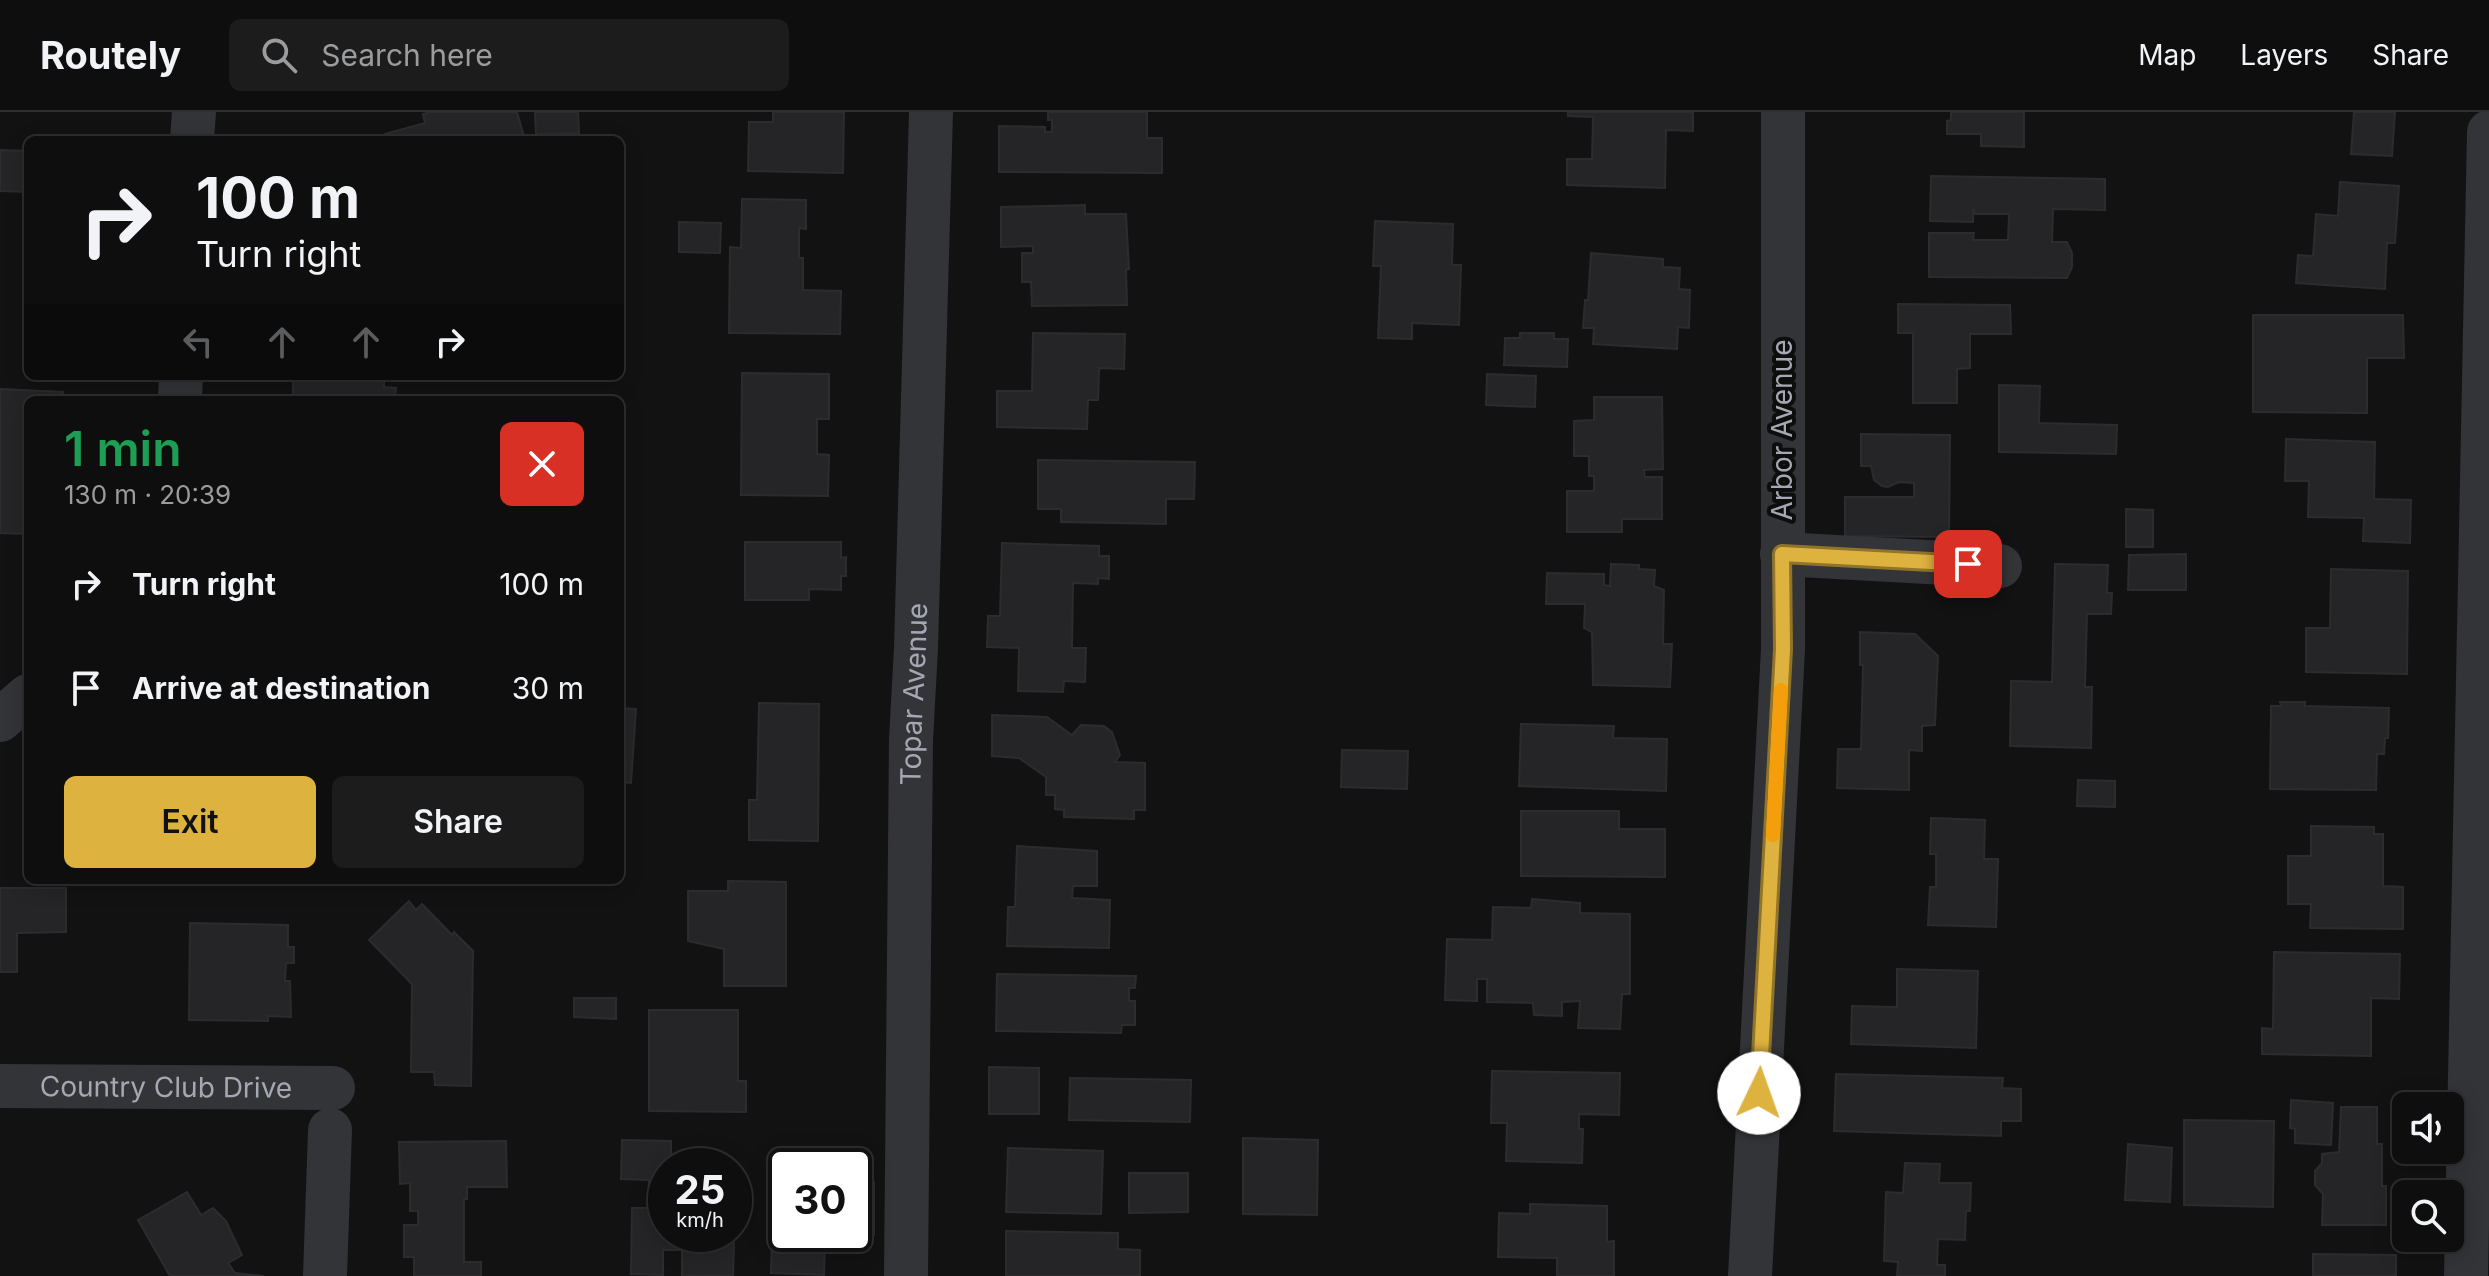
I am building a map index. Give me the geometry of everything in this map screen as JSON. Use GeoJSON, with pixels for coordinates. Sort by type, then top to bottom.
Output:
{"type":"FeatureCollection","features":[{"type":"Feature","properties":{"kind":"street"},"geometry":{"type":"LineString","coordinates":[[192,136],[194,112]]}},
{"type":"Feature","properties":{"kind":"street","name":"Topar Avenue"},"geometry":{"type":"LineString","coordinates":[[906,1276],[911,740],[931,112]]}},
{"type":"Feature","properties":{"kind":"street","name":"Arbor Avenue"},"geometry":{"type":"LineString","coordinates":[[1750,1276],[1783,649],[1783,112]]}},
{"type":"Feature","properties":{"kind":"street"},"geometry":{"type":"LineString","coordinates":[[2466,1276],[2489,132]]}},
{"type":"Feature","properties":{"kind":"street"},"geometry":{"type":"LineString","coordinates":[[1782,554],[2000,566]]}},
{"type":"Feature","properties":{"kind":"street"},"geometry":{"type":"LineString","coordinates":[[0,720],[24,699]]}},
{"type":"Feature","properties":{"kind":"street","name":"Country Club Drive"},"geometry":{"type":"LineString","coordinates":[[0,1086],[332,1109],[325,1276]]}},
{"type":"Feature","properties":{"kind":"building"},"geometry":{"type":"Polygon","coordinates":[[[517,112],[524,136],[386,136],[425,123],[423,114],[517,112]]]}},
{"type":"Feature","properties":{"kind":"building"},"geometry":{"type":"Polygon","coordinates":[[[535,112],[578,112],[579,133],[536,134],[535,112]]]}},
{"type":"Feature","properties":{"kind":"building"},"geometry":{"type":"Polygon","coordinates":[[[773,112],[844,112],[843,173],[748,171],[749,122],[773,122],[773,112]]]}},
{"type":"Feature","properties":{"kind":"building"},"geometry":{"type":"Polygon","coordinates":[[[1048,112],[1147,112],[1147,138],[1162,138],[1162,173],[999,172],[999,126],[1045,127],[1045,132],[1052,132],[1048,112]]]}},
{"type":"Feature","properties":{"kind":"building"},"geometry":{"type":"Polygon","coordinates":[[[1568,112],[1693,112],[1693,131],[1666,130],[1665,188],[1567,185],[1567,159],[1592,159],[1593,117],[1568,116],[1568,112]]]}},
{"type":"Feature","properties":{"kind":"building"},"geometry":{"type":"Polygon","coordinates":[[[1951,112],[2024,112],[2024,147],[1981,146],[1981,134],[1947,134],[1951,112]]]}},
{"type":"Feature","properties":{"kind":"building"},"geometry":{"type":"Polygon","coordinates":[[[2354,112],[2395,112],[2392,156],[2351,154],[2354,112]]]}},
{"type":"Feature","properties":{"kind":"building"},"geometry":{"type":"Polygon","coordinates":[[[0,150],[24,151],[24,192],[0,191],[0,150]]]}},
{"type":"Feature","properties":{"kind":"building"},"geometry":{"type":"Polygon","coordinates":[[[1931,176],[2105,179],[2105,210],[2053,209],[2052,242],[2067,242],[2072,253],[2072,267],[2067,278],[1929,277],[1929,233],[1974,233],[1973,240],[2008,240],[2009,214],[1975,214],[1973,208],[1973,222],[1930,221],[1931,176]]]}},
{"type":"Feature","properties":{"kind":"building"},"geometry":{"type":"Polygon","coordinates":[[[2340,182],[2399,186],[2395,243],[2387,243],[2385,289],[2296,283],[2298,255],[2313,256],[2316,214],[2338,216],[2340,182]]]}},
{"type":"Feature","properties":{"kind":"building"},"geometry":{"type":"Polygon","coordinates":[[[742,199],[806,200],[806,229],[799,228],[803,290],[841,291],[840,334],[729,333],[730,247],[741,248],[742,199]]]}},
{"type":"Feature","properties":{"kind":"building"},"geometry":{"type":"Polygon","coordinates":[[[1085,205],[1085,214],[1126,214],[1127,305],[1032,306],[1031,282],[1022,282],[1022,253],[1033,253],[1033,246],[1001,247],[1001,207],[1085,205]]]}},
{"type":"Feature","properties":{"kind":"building"},"geometry":{"type":"Polygon","coordinates":[[[1375,221],[1453,224],[1452,265],[1461,265],[1459,325],[1412,323],[1412,339],[1378,338],[1381,266],[1373,266],[1375,221]]]}},
{"type":"Feature","properties":{"kind":"building"},"geometry":{"type":"Polygon","coordinates":[[[679,222],[721,223],[720,253],[679,252],[679,222]]]}},
{"type":"Feature","properties":{"kind":"building"},"geometry":{"type":"Polygon","coordinates":[[[1591,253],[1663,259],[1663,267],[1680,268],[1679,289],[1690,290],[1689,328],[1678,327],[1677,349],[1593,344],[1594,328],[1583,328],[1591,253]]]}},
{"type":"Feature","properties":{"kind":"building"},"geometry":{"type":"Polygon","coordinates":[[[1898,304],[2010,305],[2011,334],[1970,334],[1970,368],[1957,369],[1957,403],[1913,403],[1913,333],[1898,333],[1898,304]]]}},
{"type":"Feature","properties":{"kind":"building"},"geometry":{"type":"Polygon","coordinates":[[[2253,315],[2403,315],[2404,358],[2367,358],[2367,413],[2253,412],[2253,315]]]}},
{"type":"Feature","properties":{"kind":"building"},"geometry":{"type":"Polygon","coordinates":[[[1033,333],[1125,334],[1124,369],[1099,368],[1098,400],[1088,400],[1087,429],[997,427],[997,391],[1032,391],[1033,333]]]}},
{"type":"Feature","properties":{"kind":"building"},"geometry":{"type":"Polygon","coordinates":[[[1520,333],[1554,333],[1554,339],[1568,339],[1567,367],[1504,365],[1505,338],[1520,338],[1520,333]]]}},
{"type":"Feature","properties":{"kind":"building"},"geometry":{"type":"Polygon","coordinates":[[[742,373],[829,374],[829,419],[817,419],[817,454],[829,455],[828,496],[741,495],[742,373]]]}},
{"type":"Feature","properties":{"kind":"building"},"geometry":{"type":"Polygon","coordinates":[[[1487,374],[1536,376],[1535,407],[1486,405],[1487,374]]]}},
{"type":"Feature","properties":{"kind":"building"},"geometry":{"type":"Polygon","coordinates":[[[293,380],[384,380],[384,387],[396,388],[395,396],[293,396],[293,380]]]}},
{"type":"Feature","properties":{"kind":"building"},"geometry":{"type":"Polygon","coordinates":[[[1999,385],[2040,386],[2039,423],[2117,425],[2116,454],[1999,452],[1999,385]]]}},
{"type":"Feature","properties":{"kind":"building"},"geometry":{"type":"Polygon","coordinates":[[[0,389],[63,392],[63,396],[24,396],[24,534],[0,533],[0,389]]]}},
{"type":"Feature","properties":{"kind":"building"},"geometry":{"type":"Polygon","coordinates":[[[1594,397],[1662,397],[1663,469],[1644,470],[1645,477],[1662,477],[1662,519],[1622,519],[1622,532],[1567,532],[1567,491],[1594,491],[1594,476],[1589,476],[1589,456],[1574,456],[1574,421],[1594,420],[1594,397]]]}},
{"type":"Feature","properties":{"kind":"building"},"geometry":{"type":"Polygon","coordinates":[[[1861,434],[1950,435],[1949,537],[1845,536],[1845,497],[1914,497],[1914,483],[1882,486],[1874,480],[1871,466],[1861,466],[1861,434]]]}},
{"type":"Feature","properties":{"kind":"building"},"geometry":{"type":"Polygon","coordinates":[[[2286,439],[2375,442],[2374,499],[2411,500],[2410,543],[2363,541],[2364,518],[2308,517],[2309,481],[2285,481],[2286,439]]]}},
{"type":"Feature","properties":{"kind":"building"},"geometry":{"type":"Polygon","coordinates":[[[1038,460],[1195,462],[1194,499],[1166,499],[1166,524],[1061,522],[1061,509],[1038,509],[1038,460]]]}},
{"type":"Feature","properties":{"kind":"building"},"geometry":{"type":"Polygon","coordinates":[[[2126,509],[2153,510],[2153,547],[2126,547],[2126,509]]]}},
{"type":"Feature","properties":{"kind":"building"},"geometry":{"type":"Polygon","coordinates":[[[745,542],[841,542],[841,558],[846,557],[846,576],[841,576],[841,590],[809,589],[809,600],[745,600],[745,542]]]}},
{"type":"Feature","properties":{"kind":"building"},"geometry":{"type":"Polygon","coordinates":[[[1002,543],[1099,546],[1099,556],[1109,556],[1109,579],[1098,578],[1098,584],[1073,583],[1072,648],[1086,648],[1085,682],[1064,681],[1063,692],[1018,691],[1019,648],[987,647],[988,616],[1000,616],[1002,543]]]}},
{"type":"Feature","properties":{"kind":"building"},"geometry":{"type":"Polygon","coordinates":[[[2186,554],[2186,590],[2128,590],[2129,555],[2186,554]]]}},
{"type":"Feature","properties":{"kind":"building"},"geometry":{"type":"Polygon","coordinates":[[[1611,564],[1639,565],[1639,569],[1655,570],[1654,586],[1664,590],[1663,644],[1672,644],[1670,687],[1593,685],[1592,632],[1584,628],[1585,604],[1546,604],[1547,573],[1604,574],[1604,585],[1610,586],[1611,564]]]}},
{"type":"Feature","properties":{"kind":"building"},"geometry":{"type":"Polygon","coordinates":[[[2055,564],[2108,565],[2107,593],[2112,593],[2111,614],[2087,614],[2085,687],[2092,687],[2091,748],[2010,746],[2011,681],[2052,682],[2055,564]]]}},
{"type":"Feature","properties":{"kind":"building"},"geometry":{"type":"Polygon","coordinates":[[[2331,569],[2408,571],[2407,674],[2306,672],[2306,628],[2330,628],[2331,569]]]}},
{"type":"Feature","properties":{"kind":"building"},"geometry":{"type":"Polygon","coordinates":[[[1860,632],[1915,634],[1938,656],[1935,725],[1922,726],[1922,751],[1909,750],[1909,790],[1837,788],[1838,749],[1861,749],[1863,665],[1860,665],[1860,632]]]}},
{"type":"Feature","properties":{"kind":"building"},"geometry":{"type":"Polygon","coordinates":[[[2280,702],[2305,702],[2305,706],[2389,708],[2384,754],[2377,754],[2376,790],[2270,789],[2271,706],[2281,706],[2280,702]]]}},
{"type":"Feature","properties":{"kind":"building"},"geometry":{"type":"Polygon","coordinates":[[[759,703],[819,704],[818,841],[749,840],[749,800],[757,800],[759,703]]]}},
{"type":"Feature","properties":{"kind":"building"},"geometry":{"type":"Polygon","coordinates":[[[624,708],[636,709],[631,783],[624,782],[624,708]]]}},
{"type":"Feature","properties":{"kind":"building"},"geometry":{"type":"Polygon","coordinates":[[[992,715],[1047,717],[1072,735],[1081,725],[1104,726],[1112,732],[1120,755],[1115,762],[1145,763],[1145,810],[1134,810],[1134,819],[1064,817],[1064,810],[1055,809],[1055,795],[1046,795],[1046,777],[1019,758],[992,756],[992,715]]]}},
{"type":"Feature","properties":{"kind":"building"},"geometry":{"type":"Polygon","coordinates":[[[1521,724],[1614,726],[1613,738],[1667,739],[1666,791],[1519,786],[1521,724]]]}},
{"type":"Feature","properties":{"kind":"building"},"geometry":{"type":"Polygon","coordinates":[[[1342,750],[1408,751],[1407,789],[1341,787],[1342,750]]]}},
{"type":"Feature","properties":{"kind":"building"},"geometry":{"type":"Polygon","coordinates":[[[2078,780],[2115,781],[2115,807],[2077,806],[2078,780]]]}},
{"type":"Feature","properties":{"kind":"building"},"geometry":{"type":"Polygon","coordinates":[[[1521,811],[1619,811],[1619,829],[1665,829],[1665,877],[1521,876],[1521,811]]]}},
{"type":"Feature","properties":{"kind":"building"},"geometry":{"type":"Polygon","coordinates":[[[1931,818],[1985,820],[1984,859],[1998,859],[1996,927],[1928,925],[1930,887],[1936,887],[1936,854],[1930,854],[1931,818]]]}},
{"type":"Feature","properties":{"kind":"building"},"geometry":{"type":"Polygon","coordinates":[[[2311,826],[2374,827],[2374,834],[2383,834],[2383,886],[2403,887],[2403,929],[2310,928],[2311,904],[2288,904],[2288,856],[2311,856],[2311,826]]]}},
{"type":"Feature","properties":{"kind":"building"},"geometry":{"type":"Polygon","coordinates":[[[1017,846],[1097,851],[1097,886],[1073,886],[1072,898],[1110,900],[1109,948],[1007,946],[1008,907],[1015,907],[1017,846]]]}},
{"type":"Feature","properties":{"kind":"building"},"geometry":{"type":"Polygon","coordinates":[[[728,881],[786,882],[786,986],[724,986],[724,949],[688,941],[688,891],[728,891],[728,881]]]}},
{"type":"Feature","properties":{"kind":"building"},"geometry":{"type":"Polygon","coordinates":[[[0,888],[66,888],[66,932],[17,933],[17,972],[0,972],[0,888]]]}},
{"type":"Feature","properties":{"kind":"building"},"geometry":{"type":"Polygon","coordinates":[[[1532,899],[1580,903],[1580,913],[1630,914],[1630,994],[1622,994],[1620,1029],[1578,1028],[1580,1001],[1562,1002],[1562,1016],[1534,1015],[1533,1003],[1487,1002],[1487,979],[1477,979],[1477,1001],[1445,1000],[1447,939],[1492,940],[1493,907],[1531,908],[1532,899]]]}},
{"type":"Feature","properties":{"kind":"building"},"geometry":{"type":"Polygon","coordinates":[[[409,901],[416,910],[422,904],[452,935],[454,932],[473,951],[471,1086],[435,1085],[434,1072],[411,1072],[412,984],[369,940],[409,901]]]}},
{"type":"Feature","properties":{"kind":"building"},"geometry":{"type":"Polygon","coordinates":[[[190,923],[288,925],[288,947],[294,947],[294,963],[286,963],[285,981],[290,981],[291,1017],[268,1016],[268,1021],[189,1020],[190,923]]]}},
{"type":"Feature","properties":{"kind":"building"},"geometry":{"type":"Polygon","coordinates":[[[2274,952],[2400,954],[2399,999],[2371,998],[2371,1056],[2262,1054],[2262,1028],[2273,1029],[2274,952]]]}},
{"type":"Feature","properties":{"kind":"building"},"geometry":{"type":"Polygon","coordinates":[[[1897,969],[1978,971],[1976,1048],[1851,1044],[1852,1006],[1897,1007],[1897,969]]]}},
{"type":"Feature","properties":{"kind":"building"},"geometry":{"type":"Polygon","coordinates":[[[997,974],[1136,976],[1135,988],[1129,988],[1129,1001],[1135,1001],[1135,1025],[1122,1025],[1121,1033],[996,1031],[997,974]]]}},
{"type":"Feature","properties":{"kind":"building"},"geometry":{"type":"Polygon","coordinates":[[[574,998],[616,998],[616,1019],[574,1017],[574,998]]]}},
{"type":"Feature","properties":{"kind":"building"},"geometry":{"type":"Polygon","coordinates":[[[649,1010],[738,1010],[738,1081],[746,1081],[746,1112],[649,1111],[649,1010]]]}},
{"type":"Feature","properties":{"kind":"building"},"geometry":{"type":"Polygon","coordinates":[[[989,1067],[1039,1068],[1039,1114],[989,1114],[989,1067]]]}},
{"type":"Feature","properties":{"kind":"building"},"geometry":{"type":"Polygon","coordinates":[[[1492,1071],[1620,1073],[1619,1115],[1579,1114],[1579,1129],[1583,1129],[1582,1163],[1506,1161],[1507,1123],[1491,1123],[1492,1071]]]}},
{"type":"Feature","properties":{"kind":"building"},"geometry":{"type":"Polygon","coordinates":[[[1836,1074],[2003,1078],[2002,1088],[2021,1089],[2021,1121],[2001,1121],[2001,1136],[1834,1131],[1836,1074]]]}},
{"type":"Feature","properties":{"kind":"building"},"geometry":{"type":"Polygon","coordinates":[[[1070,1078],[1191,1080],[1190,1122],[1069,1120],[1070,1078]]]}},
{"type":"Feature","properties":{"kind":"building"},"geometry":{"type":"Polygon","coordinates":[[[2291,1100],[2333,1103],[2331,1145],[2295,1143],[2295,1129],[2290,1128],[2291,1100]]]}},
{"type":"Feature","properties":{"kind":"building"},"geometry":{"type":"Polygon","coordinates":[[[2341,1107],[2377,1107],[2377,1144],[2382,1144],[2382,1186],[2386,1186],[2386,1225],[2322,1225],[2323,1194],[2315,1185],[2315,1171],[2322,1163],[2322,1154],[2339,1152],[2341,1107]]]}},
{"type":"Feature","properties":{"kind":"building"},"geometry":{"type":"Polygon","coordinates":[[[2184,1120],[2274,1121],[2273,1207],[2184,1205],[2184,1120]]]}},
{"type":"Feature","properties":{"kind":"building"},"geometry":{"type":"Polygon","coordinates":[[[1243,1138],[1318,1140],[1317,1215],[1243,1214],[1243,1138]]]}},
{"type":"Feature","properties":{"kind":"building"},"geometry":{"type":"Polygon","coordinates":[[[622,1140],[671,1141],[671,1148],[648,1148],[648,1180],[621,1179],[622,1140]]]}},
{"type":"Feature","properties":{"kind":"building"},"geometry":{"type":"Polygon","coordinates":[[[506,1141],[507,1187],[467,1187],[467,1199],[464,1199],[464,1262],[481,1262],[481,1276],[414,1276],[414,1257],[404,1257],[404,1225],[418,1225],[418,1211],[410,1211],[410,1183],[400,1184],[399,1142],[506,1141]]]}},
{"type":"Feature","properties":{"kind":"building"},"geometry":{"type":"Polygon","coordinates":[[[2128,1144],[2172,1148],[2170,1202],[2125,1200],[2128,1144]]]}},
{"type":"Feature","properties":{"kind":"building"},"geometry":{"type":"Polygon","coordinates":[[[1008,1148],[1103,1151],[1101,1214],[1006,1212],[1008,1148]]]}},
{"type":"Feature","properties":{"kind":"building"},"geometry":{"type":"Polygon","coordinates":[[[1905,1163],[1940,1164],[1939,1183],[1971,1183],[1965,1240],[1938,1239],[1937,1265],[1945,1265],[1945,1276],[1897,1276],[1898,1262],[1884,1261],[1886,1192],[1903,1193],[1905,1163]]]}},
{"type":"Feature","properties":{"kind":"building"},"geometry":{"type":"Polygon","coordinates":[[[1129,1173],[1188,1173],[1188,1212],[1129,1213],[1129,1173]]]}},
{"type":"Feature","properties":{"kind":"building"},"geometry":{"type":"Polygon","coordinates":[[[872,1182],[874,1182],[872,1235],[872,1182]]]}},
{"type":"Feature","properties":{"kind":"building"},"geometry":{"type":"Polygon","coordinates":[[[187,1192],[201,1215],[213,1208],[226,1221],[242,1255],[228,1263],[235,1273],[264,1276],[170,1276],[138,1220],[187,1192]]]}},
{"type":"Feature","properties":{"kind":"building"},"geometry":{"type":"Polygon","coordinates":[[[1530,1204],[1607,1206],[1607,1242],[1614,1241],[1614,1276],[1557,1276],[1557,1258],[1498,1257],[1499,1213],[1530,1214],[1530,1204]]]}},
{"type":"Feature","properties":{"kind":"building"},"geometry":{"type":"Polygon","coordinates":[[[632,1208],[648,1208],[648,1252],[663,1252],[663,1275],[631,1274],[632,1208]]]}},
{"type":"Feature","properties":{"kind":"building"},"geometry":{"type":"Polygon","coordinates":[[[1006,1231],[1118,1233],[1118,1249],[1140,1250],[1140,1276],[1006,1276],[1006,1231]]]}},
{"type":"Feature","properties":{"kind":"building"},"geometry":{"type":"Polygon","coordinates":[[[682,1252],[734,1252],[733,1276],[682,1276],[682,1252]]]}},
{"type":"Feature","properties":{"kind":"building"},"geometry":{"type":"Polygon","coordinates":[[[772,1252],[825,1252],[824,1275],[771,1273],[772,1252]]]}},
{"type":"Feature","properties":{"kind":"building"},"geometry":{"type":"Polygon","coordinates":[[[2313,1254],[2396,1255],[2396,1276],[2313,1276],[2313,1254]]]}},
{"type":"Feature","properties":{"kind":"slow traffic"},"geometry":{"type":"LineString","coordinates":[[1773,835],[1781,690]]}},
{"type":"Feature","properties":{"kind":"route"},"geometry":{"type":"LineString","coordinates":[[1759,1093],[1783,649],[1782,554],[1968,564]]}}]}
